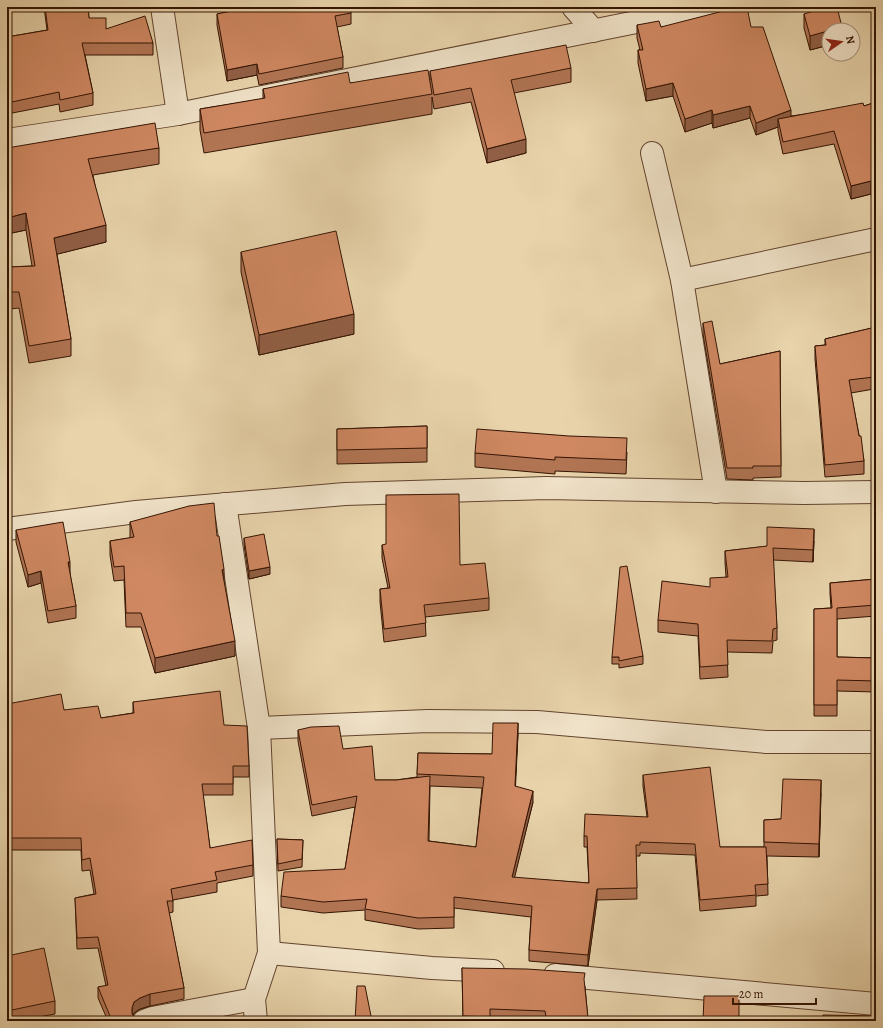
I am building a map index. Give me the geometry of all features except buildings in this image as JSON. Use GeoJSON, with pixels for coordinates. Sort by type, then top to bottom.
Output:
{"type":"FeatureCollection","features":[{"type":"Feature","properties":{"kind":"street"},"geometry":{"type":"LineString","coordinates":[[162,7],[178,114]]}},
{"type":"Feature","properties":{"kind":"street"},"geometry":{"type":"LineString","coordinates":[[573,7],[594,30]]}},
{"type":"Feature","properties":{"kind":"street"},"geometry":{"type":"LineString","coordinates":[[7,140],[178,114],[711,7]]}},
{"type":"Feature","properties":{"kind":"street"},"geometry":{"type":"LineString","coordinates":[[652,153],[682,280],[716,492]]}},
{"type":"Feature","properties":{"kind":"street"},"geometry":{"type":"LineString","coordinates":[[682,280],[876,239]]}},
{"type":"Feature","properties":{"kind":"street"},"geometry":{"type":"LineString","coordinates":[[7,529],[136,512],[345,494],[546,488],[716,492],[876,492]]}},
{"type":"Feature","properties":{"kind":"street"},"geometry":{"type":"LineString","coordinates":[[226,504],[259,728],[269,954],[254,999],[256,1021]]}},
{"type":"Feature","properties":{"kind":"street"},"geometry":{"type":"LineString","coordinates":[[259,728],[428,721],[537,722],[766,742],[876,742]]}},
{"type":"Feature","properties":{"kind":"street"},"geometry":{"type":"LineString","coordinates":[[269,954],[424,967],[509,972]]}},
{"type":"Feature","properties":{"kind":"street"},"geometry":{"type":"LineString","coordinates":[[532,974],[876,1004]]}},
{"type":"Feature","properties":{"kind":"street"},"geometry":{"type":"LineString","coordinates":[[144,1021],[152,1018],[254,999]]}}]}
